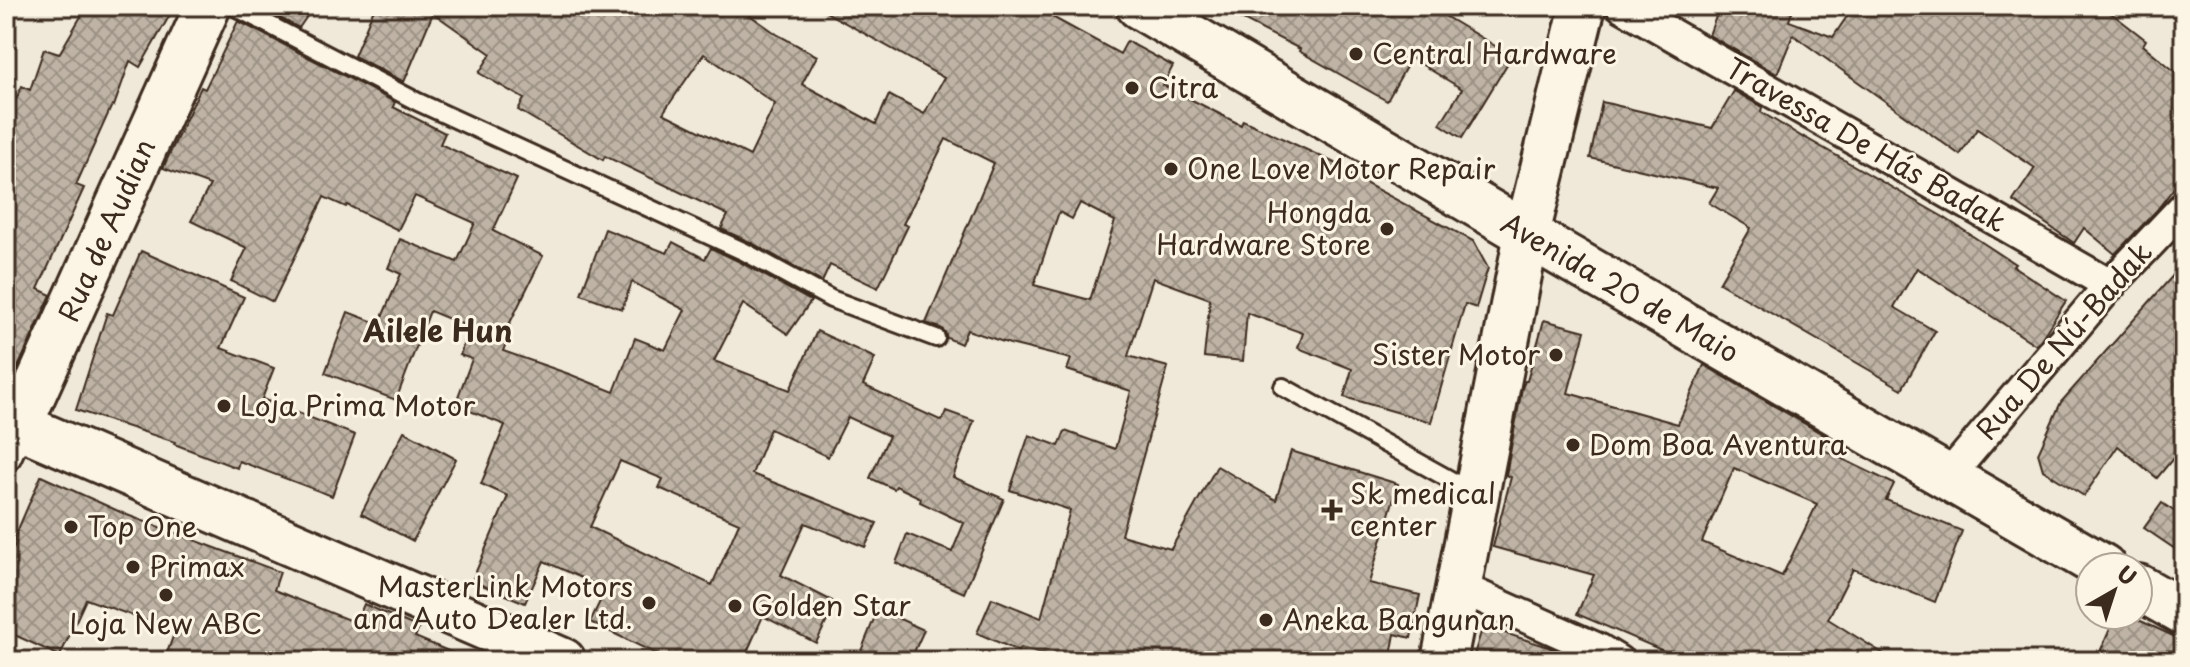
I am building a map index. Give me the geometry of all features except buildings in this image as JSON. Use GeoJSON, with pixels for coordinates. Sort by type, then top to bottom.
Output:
{"type":"FeatureCollection","features":[{"type":"Feature","properties":{"kind":"main road","name":"Rua de Audian"},"geometry":{"type":"LineString","coordinates":[[10,434],[208,6]]}},
{"type":"Feature","properties":{"kind":"main road","name":"Avenida 20 de Maio"},"geometry":{"type":"LineString","coordinates":[[1139,6],[2075,551]]}},
{"type":"Feature","properties":{"kind":"main road"},"geometry":{"type":"LineString","coordinates":[[1444,661],[1527,234],[1583,6]]}},
{"type":"Feature","properties":{"kind":"main road"},"geometry":{"type":"LineString","coordinates":[[10,434],[563,661]]}},
{"type":"Feature","properties":{"kind":"main road"},"geometry":{"type":"LineString","coordinates":[[2154,596],[2184,613]]}},
{"type":"Feature","properties":{"kind":"street","name":"Travessa De Hás Badak"},"geometry":{"type":"LineString","coordinates":[[1622,6],[2110,285]]}},
{"type":"Feature","properties":{"kind":"street","name":"Rua De Nú-Badak"},"geometry":{"type":"LineString","coordinates":[[1947,478],[2110,285],[2184,207]]}},
{"type":"Feature","properties":{"kind":"street"},"geometry":{"type":"LineString","coordinates":[[1459,587],[1618,661]]}},
{"type":"Feature","properties":{"kind":"lane"},"geometry":{"type":"LineString","coordinates":[[233,6],[418,102],[745,252],[831,299],[936,338]]}},
{"type":"Feature","properties":{"kind":"lane"},"geometry":{"type":"LineString","coordinates":[[1283,387],[1477,494]]}},
{"type":"Feature","properties":{"kind":"place","name":"Central Hardware"},"geometry":{"type":"Point","coordinates":[1356,54]}},
{"type":"Feature","properties":{"kind":"place","name":"Citra"},"geometry":{"type":"Point","coordinates":[1132,88]}},
{"type":"Feature","properties":{"kind":"place","name":"One Love Motor Repair"},"geometry":{"type":"Point","coordinates":[1171,169]}},
{"type":"Feature","properties":{"kind":"place","name":"Hongda Hardware Store"},"geometry":{"type":"Point","coordinates":[1387,229]}},
{"type":"Feature","properties":{"kind":"place","name":"Sister Motor"},"geometry":{"type":"Point","coordinates":[1556,355]}},
{"type":"Feature","properties":{"kind":"place","name":"Loja Prima Motor"},"geometry":{"type":"Point","coordinates":[224,406]}},
{"type":"Feature","properties":{"kind":"place","name":"Dom Boa Aventura"},"geometry":{"type":"Point","coordinates":[1573,445]}},
{"type":"Feature","properties":{"kind":"place","name":"Sk medical center"},"geometry":{"type":"Point","coordinates":[1332,510]}},
{"type":"Feature","properties":{"kind":"place","name":"Top One"},"geometry":{"type":"Point","coordinates":[71,527]}},
{"type":"Feature","properties":{"kind":"place","name":"Primax"},"geometry":{"type":"Point","coordinates":[133,567]}},
{"type":"Feature","properties":{"kind":"place","name":"Loja New ABC"},"geometry":{"type":"Point","coordinates":[166,595]}},
{"type":"Feature","properties":{"kind":"place","name":"MasterLink Motors and Auto Dealer Ltd."},"geometry":{"type":"Point","coordinates":[649,603]}},
{"type":"Feature","properties":{"kind":"place","name":"Golden Star"},"geometry":{"type":"Point","coordinates":[735,606]}},
{"type":"Feature","properties":{"kind":"place","name":"Aneka Bangunan"},"geometry":{"type":"Point","coordinates":[1266,620]}},
{"type":"Feature","properties":{"kind":"district","name":"Ailele Hun"},"geometry":{"type":"Point","coordinates":[438,332]}}]}
